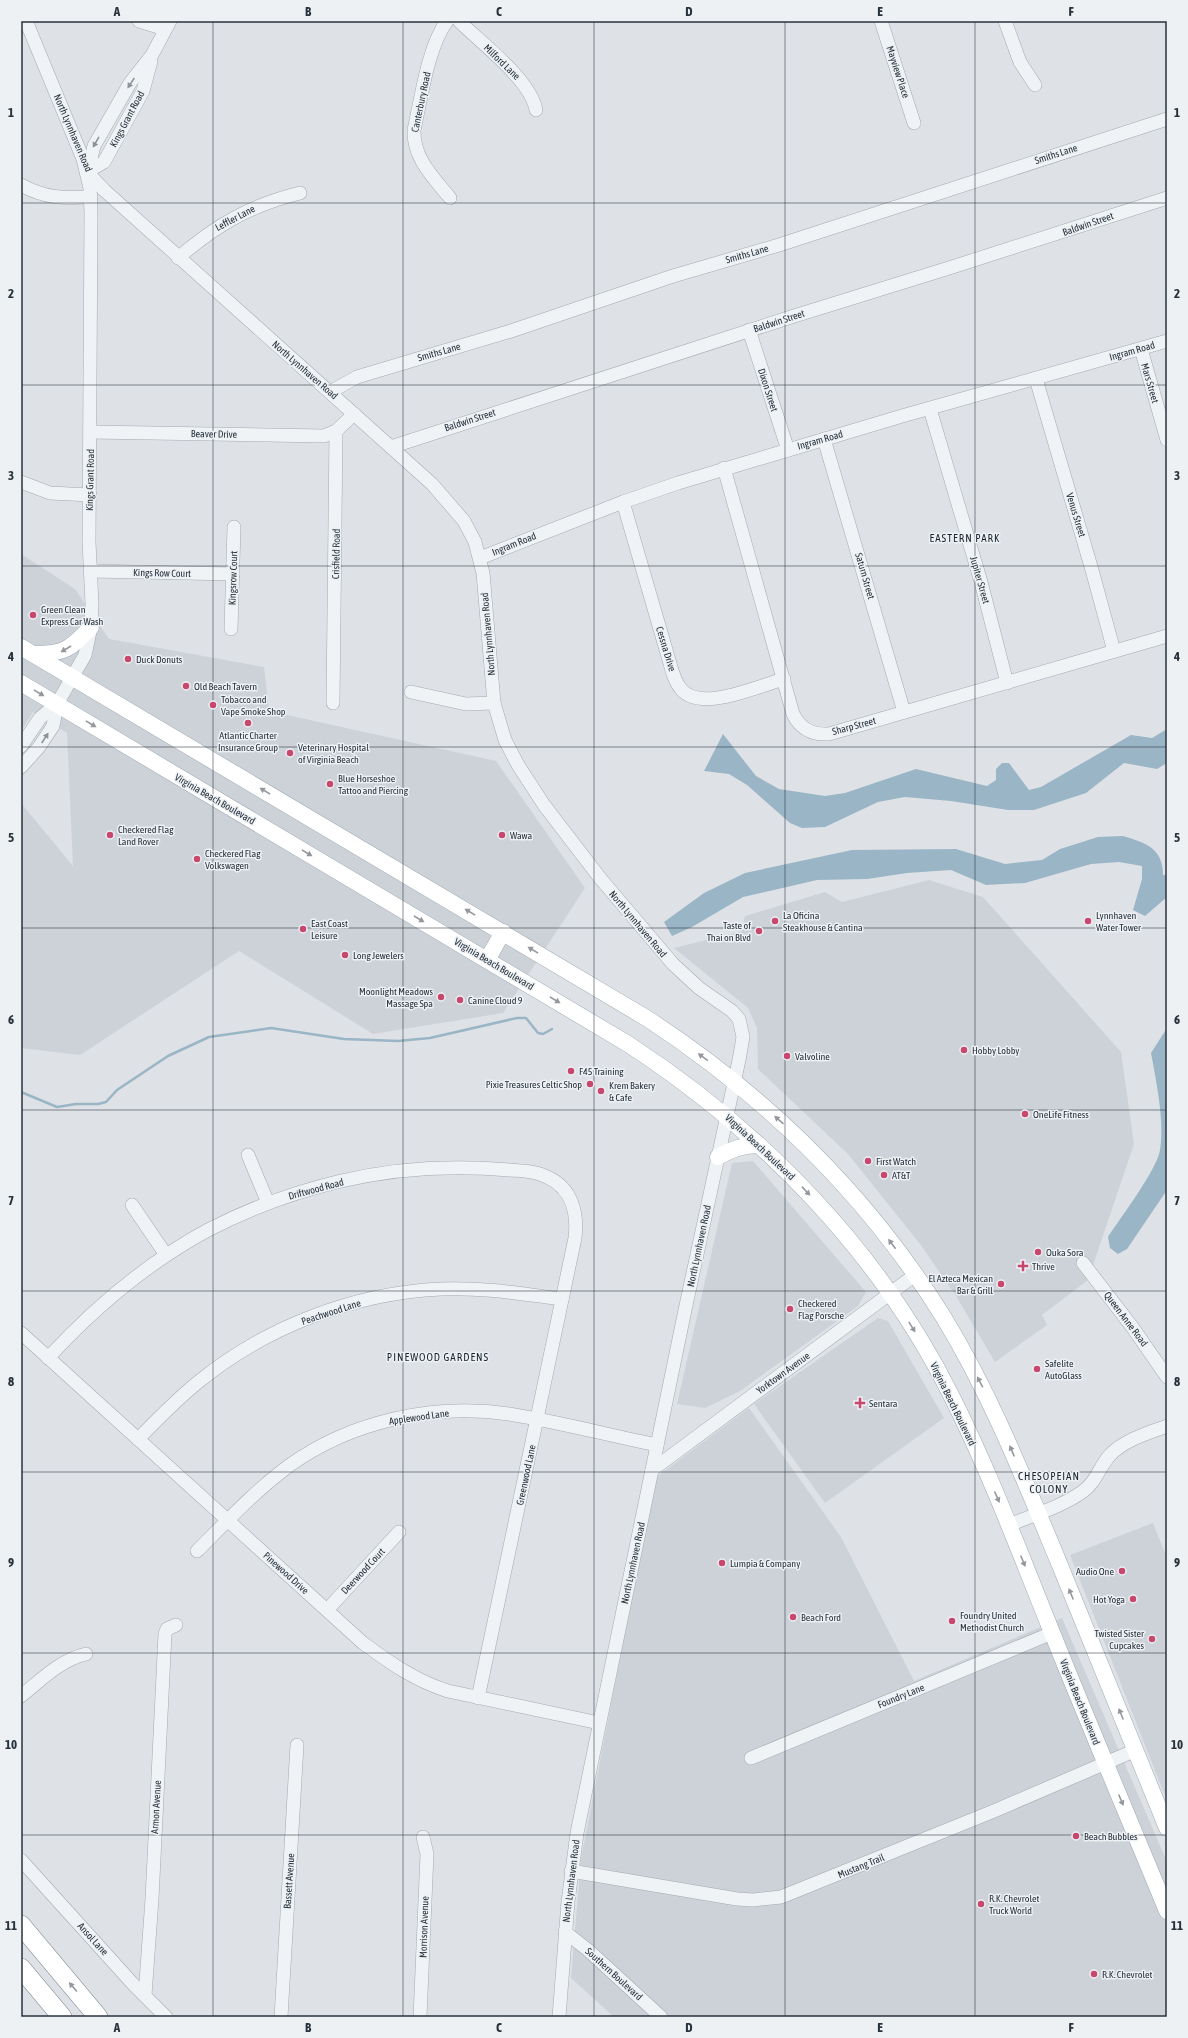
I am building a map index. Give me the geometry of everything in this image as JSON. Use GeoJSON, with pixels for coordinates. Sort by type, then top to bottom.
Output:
{"type":"FeatureCollection","features":[{"type":"Feature","properties":{"kind":"highway"},"geometry":{"type":"LineString","coordinates":[[21,1925],[98,2017]]}},
{"type":"Feature","properties":{"kind":"highway"},"geometry":{"type":"LineString","coordinates":[[21,1968],[62,2017]]}},
{"type":"Feature","properties":{"kind":"main road"},"geometry":{"type":"LineString","coordinates":[[27,650],[49,654],[62,652],[91,628]]}},
{"type":"Feature","properties":{"kind":"main road"},"geometry":{"type":"LineString","coordinates":[[27,650],[648,1019],[734,1081],[786,1126],[830,1170],[871,1217],[916,1275],[952,1333],[986,1393],[1038,1513],[1167,1828]]}},
{"type":"Feature","properties":{"kind":"main road","name":"Virginia Beach Boulevard"},"geometry":{"type":"LineString","coordinates":[[21,683],[628,1044],[674,1074],[727,1115],[791,1175],[832,1220],[890,1295],[923,1346],[953,1399],[1009,1525],[1052,1634],[1167,1911]]}},
{"type":"Feature","properties":{"kind":"main road"},"geometry":{"type":"LineString","coordinates":[[487,960],[503,932]]}},
{"type":"Feature","properties":{"kind":"main road"},"geometry":{"type":"LineString","coordinates":[[718,1157],[733,1148],[745,1145],[759,1145]]}},
{"type":"Feature","properties":{"kind":"street","name":"North Lynnhaven Road"},"geometry":{"type":"LineString","coordinates":[[26,21],[76,141],[87,172],[178,258],[432,484],[464,521],[480,558],[483,573],[494,703],[505,740],[518,765],[544,805],[579,853],[673,964],[699,988],[732,1011],[739,1019],[743,1037],[657,1445],[571,1871],[559,2017]]}},
{"type":"Feature","properties":{"kind":"street"},"geometry":{"type":"LineString","coordinates":[[139,21],[167,25]]}},
{"type":"Feature","properties":{"kind":"street","name":"Canterbury Road"},"geometry":{"type":"LineString","coordinates":[[447,21],[440,32],[429,65],[414,130],[413,141],[419,157],[450,198]]}},
{"type":"Feature","properties":{"kind":"street","name":"Milford Lane"},"geometry":{"type":"LineString","coordinates":[[459,21],[519,79],[532,98],[536,110]]}},
{"type":"Feature","properties":{"kind":"street","name":"Mayview Place"},"geometry":{"type":"LineString","coordinates":[[881,21],[914,123]]}},
{"type":"Feature","properties":{"kind":"street"},"geometry":{"type":"LineString","coordinates":[[1005,21],[1020,62],[1035,85]]}},
{"type":"Feature","properties":{"kind":"street","name":"Kings Grant Road"},"geometry":{"type":"LineString","coordinates":[[21,767],[39,747],[53,726],[57,704],[88,648],[91,628],[91,197],[87,172],[104,162],[143,91],[152,55],[167,25]]}},
{"type":"Feature","properties":{"kind":"street","name":"Smiths Lane"},"geometry":{"type":"LineString","coordinates":[[330,392],[357,377],[512,331],[673,276],[779,245],[1167,119]]}},
{"type":"Feature","properties":{"kind":"street"},"geometry":{"type":"LineString","coordinates":[[21,186],[46,197],[91,197]]}},
{"type":"Feature","properties":{"kind":"street","name":"Leffler Lane"},"geometry":{"type":"LineString","coordinates":[[178,258],[201,238],[235,216],[272,201],[300,193]]}},
{"type":"Feature","properties":{"kind":"street","name":"Baldwin Street"},"geometry":{"type":"LineString","coordinates":[[391,447],[749,330],[1167,198]]}},
{"type":"Feature","properties":{"kind":"street","name":"Dixon Street"},"geometry":{"type":"LineString","coordinates":[[749,330],[788,450]]}},
{"type":"Feature","properties":{"kind":"street","name":"Ingram Road"},"geometry":{"type":"LineString","coordinates":[[480,558],[623,502],[724,468],[1167,341]]}},
{"type":"Feature","properties":{"kind":"street","name":"Mars Street"},"geometry":{"type":"LineString","coordinates":[[1141,349],[1167,440]]}},
{"type":"Feature","properties":{"kind":"street","name":"Venus Street"},"geometry":{"type":"LineString","coordinates":[[1036,379],[1114,651]]}},
{"type":"Feature","properties":{"kind":"street","name":"Jupiter Street"},"geometry":{"type":"LineString","coordinates":[[930,409],[982,582],[1007,683]]}},
{"type":"Feature","properties":{"kind":"street"},"geometry":{"type":"LineString","coordinates":[[336,431],[354,414]]}},
{"type":"Feature","properties":{"kind":"street","name":"Beaver Drive"},"geometry":{"type":"LineString","coordinates":[[91,432],[324,436],[336,431]]}},
{"type":"Feature","properties":{"kind":"street","name":"Crisfield Road"},"geometry":{"type":"LineString","coordinates":[[333,703],[336,431]]}},
{"type":"Feature","properties":{"kind":"street","name":"Saturn Street"},"geometry":{"type":"LineString","coordinates":[[824,439],[904,712]]}},
{"type":"Feature","properties":{"kind":"street","name":"Sharp Street"},"geometry":{"type":"LineString","coordinates":[[724,468],[796,720],[801,726],[813,733],[829,734],[1167,636]]}},
{"type":"Feature","properties":{"kind":"street"},"geometry":{"type":"LineString","coordinates":[[21,482],[50,493],[90,495]]}},
{"type":"Feature","properties":{"kind":"street","name":"Cessna Drive"},"geometry":{"type":"LineString","coordinates":[[623,502],[669,660],[676,682],[681,690],[694,698],[709,700],[784,679]]}},
{"type":"Feature","properties":{"kind":"street","name":"Kingsrow Court"},"geometry":{"type":"LineString","coordinates":[[231,629],[234,527]]}},
{"type":"Feature","properties":{"kind":"street","name":"Kings Row Court"},"geometry":{"type":"LineString","coordinates":[[91,571],[233,574]]}},
{"type":"Feature","properties":{"kind":"street"},"geometry":{"type":"LineString","coordinates":[[411,692],[466,704],[494,703]]}},
{"type":"Feature","properties":{"kind":"street"},"geometry":{"type":"LineString","coordinates":[[21,746],[40,718],[57,704]]}},
{"type":"Feature","properties":{"kind":"street"},"geometry":{"type":"LineString","coordinates":[[248,1155],[268,1203]]}},
{"type":"Feature","properties":{"kind":"street","name":"Driftwood Road"},"geometry":{"type":"LineString","coordinates":[[48,1358],[93,1312],[166,1255],[220,1224],[268,1203],[341,1181],[419,1169],[477,1168],[537,1173],[558,1183],[573,1203],[576,1226],[572,1251]]}},
{"type":"Feature","properties":{"kind":"street"},"geometry":{"type":"LineString","coordinates":[[132,1205],[166,1255]]}},
{"type":"Feature","properties":{"kind":"street","name":"Greenwood Lane"},"geometry":{"type":"LineString","coordinates":[[478,1698],[538,1420],[572,1251]]}},
{"type":"Feature","properties":{"kind":"street","name":"Queen Anne Road"},"geometry":{"type":"LineString","coordinates":[[1083,1263],[1133,1328],[1167,1377]]}},
{"type":"Feature","properties":{"kind":"street","name":"Yorktown Avenue"},"geometry":{"type":"LineString","coordinates":[[652,1470],[916,1275]]}},
{"type":"Feature","properties":{"kind":"street","name":"Peachwood Lane"},"geometry":{"type":"LineString","coordinates":[[138,1439],[197,1382],[229,1360],[282,1330],[320,1314],[381,1297],[442,1289],[497,1291],[562,1299]]}},
{"type":"Feature","properties":{"kind":"street","name":"Pinewood Drive"},"geometry":{"type":"LineString","coordinates":[[21,1333],[363,1643],[397,1668],[431,1686],[478,1698],[600,1723]]}},
{"type":"Feature","properties":{"kind":"street","name":"Applewood Lane"},"geometry":{"type":"LineString","coordinates":[[197,1551],[266,1484],[291,1465],[337,1438],[363,1428],[409,1416],[440,1412],[508,1414],[657,1445]]}},
{"type":"Feature","properties":{"kind":"street"},"geometry":{"type":"LineString","coordinates":[[1009,1525],[1082,1493],[1095,1480],[1111,1454],[1133,1439],[1167,1426]]}},
{"type":"Feature","properties":{"kind":"street","name":"Deerwood Court"},"geometry":{"type":"LineString","coordinates":[[327,1610],[399,1532]]}},
{"type":"Feature","properties":{"kind":"street","name":"Armon Avenue"},"geometry":{"type":"LineString","coordinates":[[145,1995],[152,1899],[165,1634],[167,1629],[176,1625]]}},
{"type":"Feature","properties":{"kind":"street","name":"Foundry Lane"},"geometry":{"type":"LineString","coordinates":[[751,1758],[1052,1634]]}},
{"type":"Feature","properties":{"kind":"street"},"geometry":{"type":"LineString","coordinates":[[21,1696],[59,1666],[72,1658],[86,1654]]}},
{"type":"Feature","properties":{"kind":"street","name":"Bassett Avenue"},"geometry":{"type":"LineString","coordinates":[[280,2017],[298,1745]]}},
{"type":"Feature","properties":{"kind":"street","name":"Mustang Trail"},"geometry":{"type":"LineString","coordinates":[[571,1871],[737,1899],[753,1900],[781,1897],[1106,1764],[1136,1750]]}},
{"type":"Feature","properties":{"kind":"street","name":"Morrison Avenue"},"geometry":{"type":"LineString","coordinates":[[420,2017],[427,1854],[423,1837]]}},
{"type":"Feature","properties":{"kind":"street","name":"Ansol Lane"},"geometry":{"type":"LineString","coordinates":[[21,1860],[166,2017]]}},
{"type":"Feature","properties":{"kind":"street","name":"Southern Boulevard"},"geometry":{"type":"LineString","coordinates":[[565,1932],[588,1950],[661,2017]]}},
{"type":"Feature","properties":{"kind":"shaded area"},"geometry":{"type":"Polygon","coordinates":[[[21,554],[75,589],[109,639],[264,667],[269,711],[496,761],[585,888],[503,1013],[373,1034],[239,951],[80,1055],[21,1048],[21,803],[73,866],[67,733],[33,712],[21,731],[21,554]]]}},
{"type":"Feature","properties":{"kind":"shaded area"},"geometry":{"type":"Polygon","coordinates":[[[929,880],[983,897],[1121,1052],[1134,1144],[1088,1280],[1042,1315],[1047,1325],[995,1362],[956,1296],[920,1244],[848,1154],[758,1069],[757,1028],[748,1008],[674,948],[742,931],[745,916],[825,892],[842,902],[929,880]]]}},
{"type":"Feature","properties":{"kind":"shaded area"},"geometry":{"type":"Polygon","coordinates":[[[753,1161],[866,1292],[858,1306],[740,1391],[705,1408],[677,1404],[732,1163],[753,1161]]]}},
{"type":"Feature","properties":{"kind":"shaded area"},"geometry":{"type":"Polygon","coordinates":[[[878,1318],[888,1321],[944,1418],[825,1503],[754,1404],[878,1318]]]}},
{"type":"Feature","properties":{"kind":"shaded area"},"geometry":{"type":"Polygon","coordinates":[[[749,1408],[841,1537],[914,1681],[1062,1618],[1167,1862],[1167,2017],[614,2017],[571,1978],[581,1859],[655,1478],[749,1408]]]}},
{"type":"Feature","properties":{"kind":"shaded area"},"geometry":{"type":"Polygon","coordinates":[[[1153,1523],[1167,1558],[1167,1801],[1070,1555],[1153,1523]]]}},
{"type":"Feature","properties":{"kind":"water"},"geometry":{"type":"Polygon","coordinates":[[[1167,729],[1167,763],[1157,769],[1124,763],[1086,793],[1034,810],[1008,810],[951,801],[905,797],[878,802],[825,827],[802,828],[790,823],[747,785],[729,774],[704,771],[723,734],[756,776],[779,789],[825,796],[845,793],[916,769],[987,786],[996,780],[996,769],[1002,763],[1009,763],[1029,790],[1041,787],[1131,735],[1152,738],[1167,729]]]}},
{"type":"Feature","properties":{"kind":"water"},"geometry":{"type":"Polygon","coordinates":[[[1123,836],[1139,841],[1152,848],[1160,858],[1163,875],[1167,875],[1167,897],[1145,916],[1133,910],[1142,879],[1142,866],[1119,862],[1091,864],[1025,883],[986,885],[951,870],[907,873],[867,879],[817,880],[743,897],[692,927],[672,936],[664,922],[704,893],[745,873],[852,850],[956,849],[1005,864],[1042,860],[1060,849],[1098,837],[1123,836]]]}},
{"type":"Feature","properties":{"kind":"water"},"geometry":{"type":"Polygon","coordinates":[[[1167,1028],[1167,1190],[1127,1249],[1118,1254],[1110,1248],[1108,1237],[1145,1181],[1157,1159],[1160,1150],[1161,1115],[1151,1053],[1167,1028]]]}},
{"type":"Feature","properties":{"kind":"waterway"},"geometry":{"type":"LineString","coordinates":[[21,1092],[57,1107],[106,1102],[117,1090],[168,1056],[209,1037],[271,1028],[344,1039],[398,1041],[430,1038],[517,1018],[526,1018],[538,1033],[543,1034],[552,1029]]}},
{"type":"Feature","properties":{"kind":"place","name":"Green Clean Express Car Wash"},"geometry":{"type":"Point","coordinates":[33,615]}},
{"type":"Feature","properties":{"kind":"place","name":"Duck Donuts"},"geometry":{"type":"Point","coordinates":[128,659]}},
{"type":"Feature","properties":{"kind":"place","name":"Old Beach Tavern"},"geometry":{"type":"Point","coordinates":[186,686]}},
{"type":"Feature","properties":{"kind":"place","name":"Tobacco and Vape Smoke Shop"},"geometry":{"type":"Point","coordinates":[213,705]}},
{"type":"Feature","properties":{"kind":"place","name":"Atlantic Charter Insurance Group"},"geometry":{"type":"Point","coordinates":[248,723]}},
{"type":"Feature","properties":{"kind":"place","name":"Veterinary Hospital of Virginia Beach"},"geometry":{"type":"Point","coordinates":[290,753]}},
{"type":"Feature","properties":{"kind":"place","name":"Blue Horseshoe Tattoo and Piercing"},"geometry":{"type":"Point","coordinates":[330,784]}},
{"type":"Feature","properties":{"kind":"place","name":"Checkered Flag Land Rover"},"geometry":{"type":"Point","coordinates":[110,835]}},
{"type":"Feature","properties":{"kind":"place","name":"Wawa"},"geometry":{"type":"Point","coordinates":[502,835]}},
{"type":"Feature","properties":{"kind":"place","name":"Checkered Flag Volkswagen"},"geometry":{"type":"Point","coordinates":[197,859]}},
{"type":"Feature","properties":{"kind":"place","name":"La Oficina Steakhouse & Cantina"},"geometry":{"type":"Point","coordinates":[775,921]}},
{"type":"Feature","properties":{"kind":"place","name":"Lynnhaven Water Tower"},"geometry":{"type":"Point","coordinates":[1088,921]}},
{"type":"Feature","properties":{"kind":"place","name":"East Coast Leisure"},"geometry":{"type":"Point","coordinates":[303,929]}},
{"type":"Feature","properties":{"kind":"place","name":"Taste of Thai on Blvd"},"geometry":{"type":"Point","coordinates":[759,931]}},
{"type":"Feature","properties":{"kind":"place","name":"Long Jewelers"},"geometry":{"type":"Point","coordinates":[345,955]}},
{"type":"Feature","properties":{"kind":"place","name":"Moonlight Meadows Massage Spa"},"geometry":{"type":"Point","coordinates":[441,997]}},
{"type":"Feature","properties":{"kind":"place","name":"Canine Cloud 9"},"geometry":{"type":"Point","coordinates":[460,1000]}},
{"type":"Feature","properties":{"kind":"place","name":"Hobby Lobby"},"geometry":{"type":"Point","coordinates":[964,1050]}},
{"type":"Feature","properties":{"kind":"place","name":"Valvoline"},"geometry":{"type":"Point","coordinates":[787,1056]}},
{"type":"Feature","properties":{"kind":"place","name":"F45 Training"},"geometry":{"type":"Point","coordinates":[571,1071]}},
{"type":"Feature","properties":{"kind":"place","name":"Pixie Treasures Celtic Shop"},"geometry":{"type":"Point","coordinates":[590,1084]}},
{"type":"Feature","properties":{"kind":"place","name":"Krem Bakery & Cafe"},"geometry":{"type":"Point","coordinates":[601,1091]}},
{"type":"Feature","properties":{"kind":"place","name":"OneLife Fitness"},"geometry":{"type":"Point","coordinates":[1025,1114]}},
{"type":"Feature","properties":{"kind":"place","name":"First Watch"},"geometry":{"type":"Point","coordinates":[868,1161]}},
{"type":"Feature","properties":{"kind":"place","name":"AT&T"},"geometry":{"type":"Point","coordinates":[884,1175]}},
{"type":"Feature","properties":{"kind":"place","name":"Ouka Sora"},"geometry":{"type":"Point","coordinates":[1038,1252]}},
{"type":"Feature","properties":{"kind":"place","name":"Thrive"},"geometry":{"type":"Point","coordinates":[1023,1266]}},
{"type":"Feature","properties":{"kind":"place","name":"El Azteca Mexican Bar & Grill"},"geometry":{"type":"Point","coordinates":[1001,1284]}},
{"type":"Feature","properties":{"kind":"place","name":"Checkered Flag Porsche"},"geometry":{"type":"Point","coordinates":[790,1309]}},
{"type":"Feature","properties":{"kind":"place","name":"Safelite AutoGlass"},"geometry":{"type":"Point","coordinates":[1037,1369]}},
{"type":"Feature","properties":{"kind":"place","name":"Sentara"},"geometry":{"type":"Point","coordinates":[860,1403]}},
{"type":"Feature","properties":{"kind":"place","name":"Lumpia & Company"},"geometry":{"type":"Point","coordinates":[722,1563]}},
{"type":"Feature","properties":{"kind":"place","name":"Audio One"},"geometry":{"type":"Point","coordinates":[1122,1571]}},
{"type":"Feature","properties":{"kind":"place","name":"Hot Yoga"},"geometry":{"type":"Point","coordinates":[1133,1599]}},
{"type":"Feature","properties":{"kind":"place","name":"Beach Ford"},"geometry":{"type":"Point","coordinates":[793,1617]}},
{"type":"Feature","properties":{"kind":"place","name":"Foundry United Methodist Church"},"geometry":{"type":"Point","coordinates":[952,1621]}},
{"type":"Feature","properties":{"kind":"place","name":"Twisted Sister Cupcakes"},"geometry":{"type":"Point","coordinates":[1152,1639]}},
{"type":"Feature","properties":{"kind":"place","name":"Beach Bubbles"},"geometry":{"type":"Point","coordinates":[1076,1836]}},
{"type":"Feature","properties":{"kind":"place","name":"R.K. Chevrolet Truck World"},"geometry":{"type":"Point","coordinates":[981,1904]}},
{"type":"Feature","properties":{"kind":"place","name":"R.K. Chevrolet"},"geometry":{"type":"Point","coordinates":[1094,1974]}},
{"type":"Feature","properties":{"kind":"district","name":"EASTERN PARK"},"geometry":{"type":"Point","coordinates":[965,538]}},
{"type":"Feature","properties":{"kind":"district","name":"PINEWOOD GARDENS"},"geometry":{"type":"Point","coordinates":[438,1357]}},
{"type":"Feature","properties":{"kind":"district","name":"CHESOPEIAN COLONY"},"geometry":{"type":"Point","coordinates":[1049,1482]}}]}
